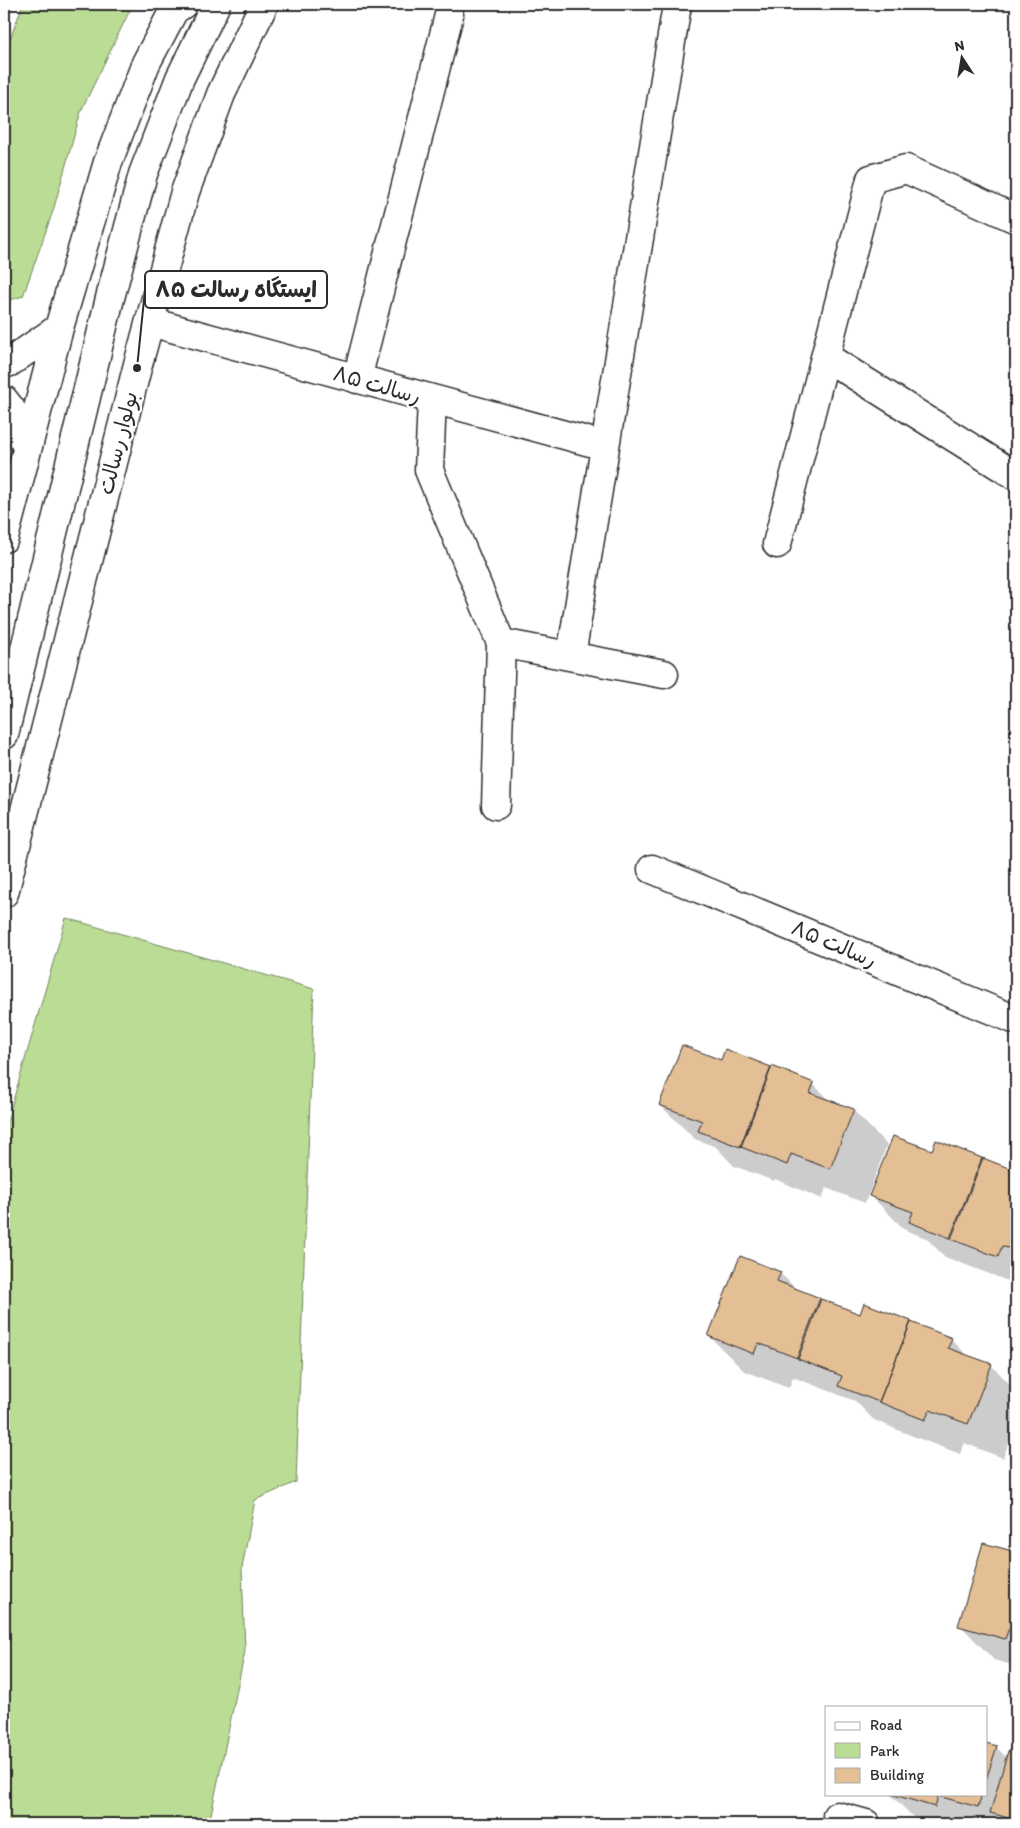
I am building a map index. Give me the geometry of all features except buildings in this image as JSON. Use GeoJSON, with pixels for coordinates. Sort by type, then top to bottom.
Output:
{"type":"FeatureCollection","features":[{"type":"Feature","properties":{"kind":"street"},"geometry":{"type":"LineString","coordinates":[[4,538],[58,328],[108,162],[146,63],[174,10],[183,4]]}},
{"type":"Feature","properties":{"kind":"street","name":"بولوار رسالت"},"geometry":{"type":"LineString","coordinates":[[4,735],[110,298],[143,174],[180,78],[216,4]]}},
{"type":"Feature","properties":{"kind":"street","name":"بولوار رسالت"},"geometry":{"type":"LineString","coordinates":[[4,893],[185,192],[221,94],[264,4]]}},
{"type":"Feature","properties":{"kind":"street"},"geometry":{"type":"LineString","coordinates":[[571,656],[677,4]]}},
{"type":"Feature","properties":{"kind":"street"},"geometry":{"type":"LineString","coordinates":[[357,379],[449,15]]}},
{"type":"Feature","properties":{"kind":"street"},"geometry":{"type":"LineString","coordinates":[[777,544],[871,179],[906,169],[1016,219]]}},
{"type":"Feature","properties":{"kind":"street","name":"رسالت ۸۵"},"geometry":{"type":"LineString","coordinates":[[150,322],[605,446]]}},
{"type":"Feature","properties":{"kind":"street"},"geometry":{"type":"LineString","coordinates":[[4,364],[10,362],[58,328]]}},
{"type":"Feature","properties":{"kind":"street"},"geometry":{"type":"LineString","coordinates":[[826,356],[1016,476]]}},
{"type":"Feature","properties":{"kind":"street"},"geometry":{"type":"LineString","coordinates":[[4,400],[11,409],[27,448]]}},
{"type":"Feature","properties":{"kind":"street"},"geometry":{"type":"LineString","coordinates":[[432,400],[429,470],[501,643],[496,805]]}},
{"type":"Feature","properties":{"kind":"street"},"geometry":{"type":"LineString","coordinates":[[501,643],[664,674]]}},
{"type":"Feature","properties":{"kind":"street","name":"رسالت ۸۵"},"geometry":{"type":"LineString","coordinates":[[652,869],[1016,1020]]}},
{"type":"Feature","properties":{"kind":"street"},"geometry":{"type":"LineString","coordinates":[[836,1816],[866,1824]]}},
{"type":"Feature","properties":{"kind":"green space"},"geometry":{"type":"Polygon","coordinates":[[[23,4],[127,4],[131,8],[81,111],[53,211],[23,296],[4,302],[4,55],[23,4]]]}},
{"type":"Feature","properties":{"kind":"green space"},"geometry":{"type":"Polygon","coordinates":[[[66,918],[314,989],[296,1482],[255,1500],[242,1568],[245,1651],[209,1824],[4,1824],[4,1132],[66,918]]]}},
{"type":"Feature","properties":{"kind":"place","name":"ایستگاه رسالت ۸۵"},"geometry":{"type":"Point","coordinates":[137,368]}}]}
